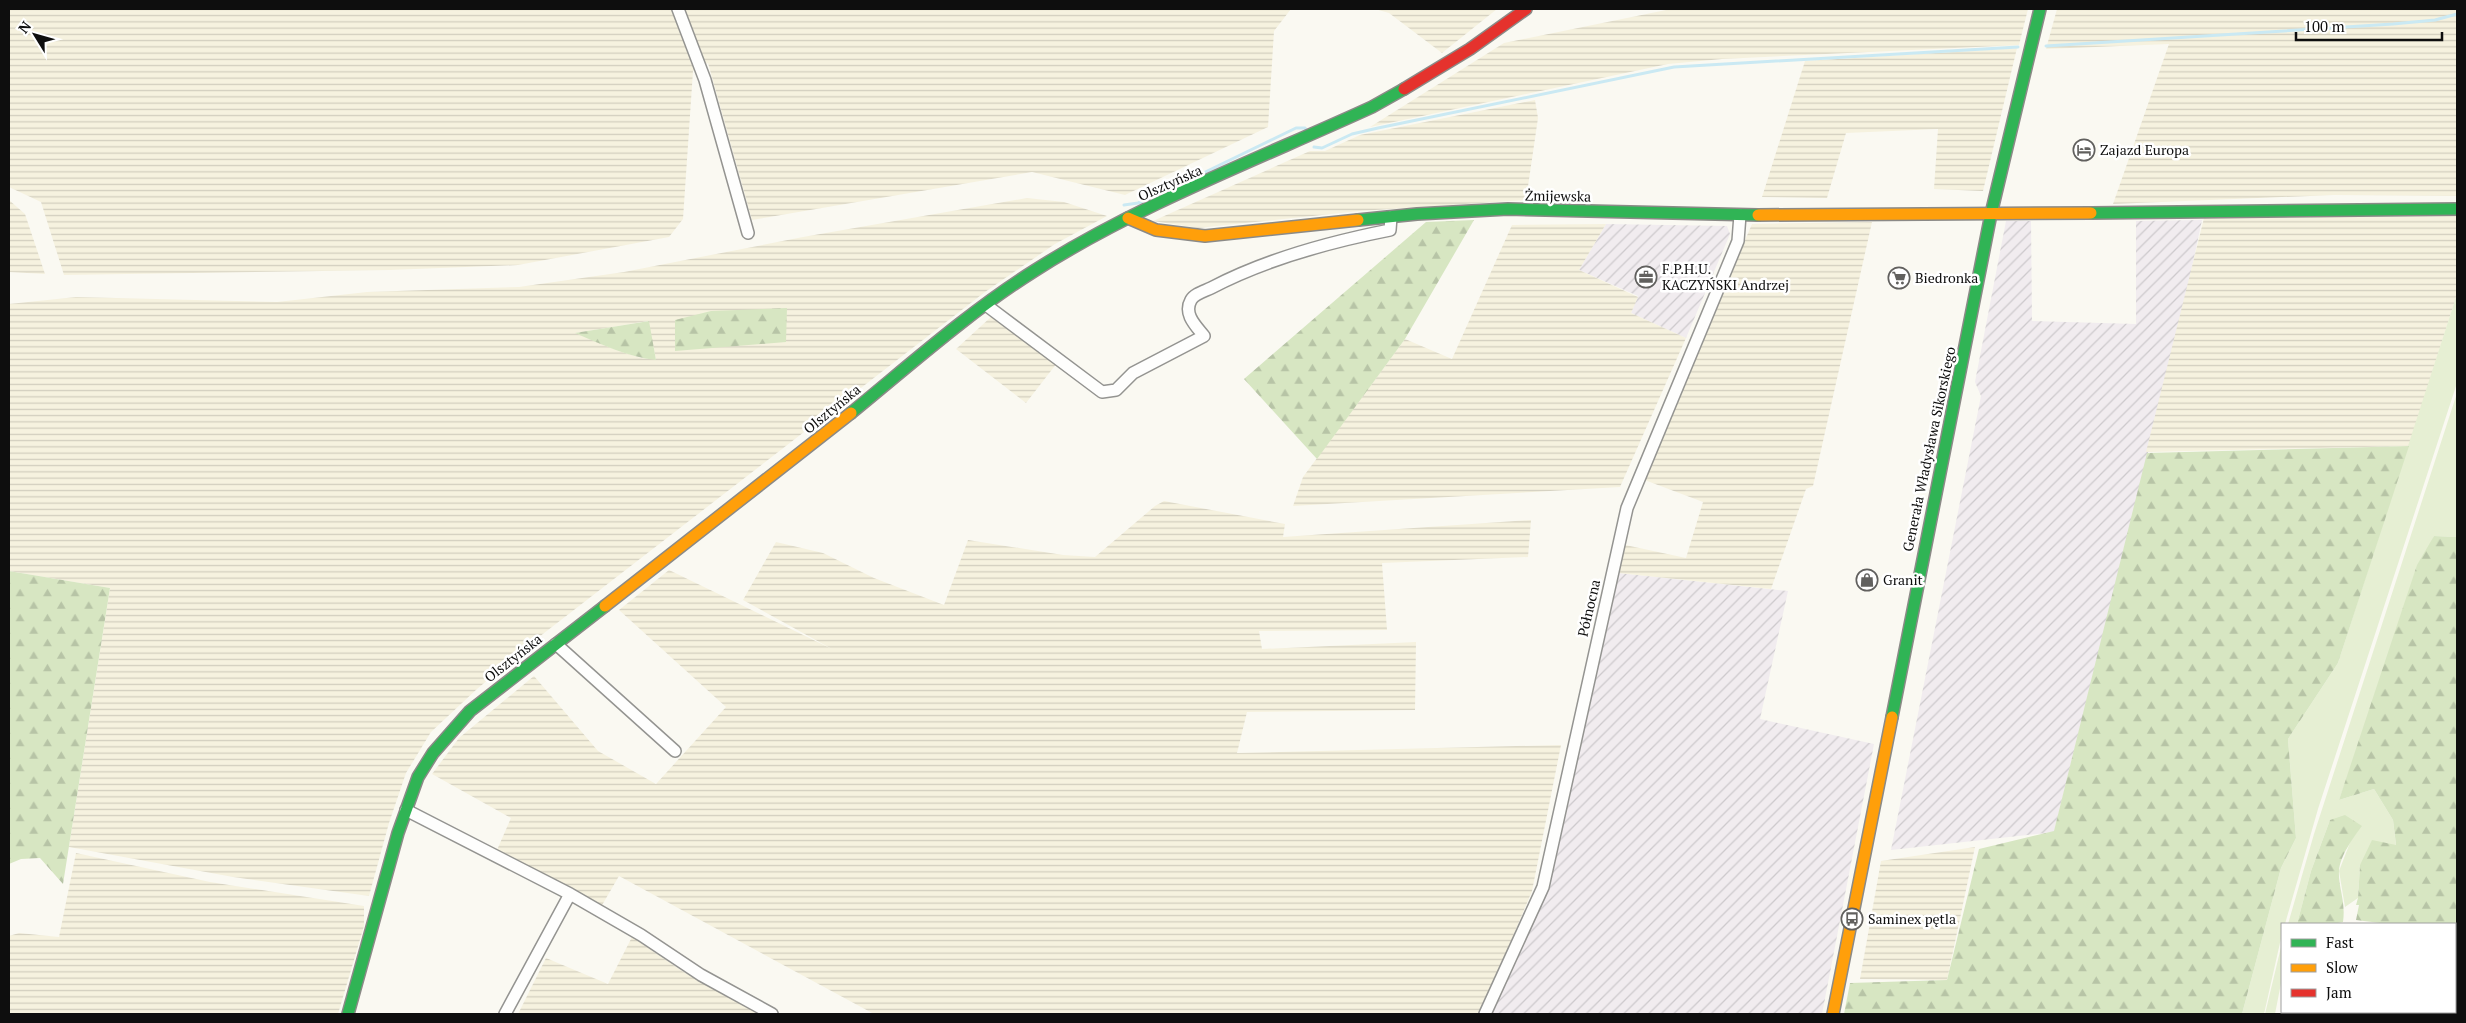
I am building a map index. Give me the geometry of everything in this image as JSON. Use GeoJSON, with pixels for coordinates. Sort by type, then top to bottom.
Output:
{"type":"FeatureCollection","features":[{"type":"Feature","properties":{"kind":"street"},"geometry":{"type":"LineString","coordinates":[[678,9],[705,80],[748,233]]}},
{"type":"Feature","properties":{"kind":"street","name":"Olsztyńska"},"geometry":{"type":"LineString","coordinates":[[348,1014],[398,833],[418,777],[433,753],[470,711],[986,306],[1034,271],[1128,218],[1380,103],[1477,46],[1526,9]]}},
{"type":"Feature","properties":{"kind":"street","name":"Generała Władysława Sikorskiego"},"geometry":{"type":"LineString","coordinates":[[1834,1014],[1991,214],[2040,9]]}},
{"type":"Feature","properties":{"kind":"street","name":"Żmijewska"},"geometry":{"type":"LineString","coordinates":[[1128,218],[1153,231],[1205,236],[1391,217],[1508,210],[1740,215],[2457,209]]}},
{"type":"Feature","properties":{"kind":"street","name":"Północna"},"geometry":{"type":"LineString","coordinates":[[1485,1014],[1542,886],[1626,508],[1738,242],[1740,215]]}},
{"type":"Feature","properties":{"kind":"street"},"geometry":{"type":"LineString","coordinates":[[986,306],[1102,392],[1116,390],[1133,373],[1204,336],[1190,317],[1188,306],[1192,297],[1224,281],[1282,258],[1360,236],[1390,230],[1391,217]]}},
{"type":"Feature","properties":{"kind":"street"},"geometry":{"type":"LineString","coordinates":[[556,644],[674,751]]}},
{"type":"Feature","properties":{"kind":"street"},"geometry":{"type":"LineString","coordinates":[[406,810],[570,894],[640,935],[701,975],[772,1014]]}},
{"type":"Feature","properties":{"kind":"street"},"geometry":{"type":"LineString","coordinates":[[505,1014],[570,894]]}},
{"type":"Feature","properties":{"kind":"shaded area"},"geometry":{"type":"Polygon","coordinates":[[[9,9],[1291,9],[1274,31],[1268,127],[1125,195],[1032,172],[752,220],[708,63],[693,71],[683,219],[669,237],[518,265],[390,270],[64,275],[41,202],[9,187],[9,9]]]}},
{"type":"Feature","properties":{"kind":"shaded area"},"geometry":{"type":"Polygon","coordinates":[[[1375,9],[1497,9],[1442,53],[1389,13],[1375,9]]]}},
{"type":"Feature","properties":{"kind":"shaded area"},"geometry":{"type":"Polygon","coordinates":[[[1671,9],[2028,9],[2019,45],[1722,59],[1668,64],[1370,127],[1504,43],[1671,9]]]}},
{"type":"Feature","properties":{"kind":"shaded area"},"geometry":{"type":"Polygon","coordinates":[[[2057,9],[2457,9],[2457,196],[2334,195],[2113,204],[2169,44],[2046,49],[2057,9]]]}},
{"type":"Feature","properties":{"kind":"shaded area"},"geometry":{"type":"Polygon","coordinates":[[[2017,48],[1983,191],[1934,189],[1938,129],[1846,133],[1827,198],[1762,197],[1805,61],[2017,48]]]}},
{"type":"Feature","properties":{"kind":"shaded area"},"geometry":{"type":"Polygon","coordinates":[[[1535,100],[1538,118],[1526,200],[1360,211],[1198,228],[1153,221],[1310,151],[1325,151],[1360,135],[1535,100]]]}},
{"type":"Feature","properties":{"kind":"shaded area"},"geometry":{"type":"Polygon","coordinates":[[[1027,198],[1064,202],[1107,216],[1055,244],[985,292],[539,637],[477,689],[431,732],[406,773],[389,823],[369,896],[233,877],[69,847],[110,588],[9,571],[9,304],[76,297],[277,302],[367,292],[519,287],[624,272],[803,237],[1027,198]],[[648,321],[576,333],[616,350],[641,358],[656,359],[648,321]]]}},
{"type":"Feature","properties":{"kind":"shaded area"},"geometry":{"type":"Polygon","coordinates":[[[9,200],[25,214],[45,274],[9,272],[9,200]]]}},
{"type":"Feature","properties":{"kind":"shaded area"},"geometry":{"type":"Polygon","coordinates":[[[2457,216],[2457,294],[2409,446],[2146,452],[2204,218],[2457,216]]]}},
{"type":"Feature","properties":{"kind":"shaded area"},"geometry":{"type":"Polygon","coordinates":[[[2202,220],[2181,319],[2054,832],[1891,850],[1981,396],[1975,382],[2006,221],[2031,221],[2032,321],[2136,324],[2136,221],[2202,220]]]}},
{"type":"Feature","properties":{"kind":"shaded area"},"geometry":{"type":"Polygon","coordinates":[[[1872,222],[1813,486],[1806,489],[1771,589],[1609,572],[1616,543],[1686,558],[1703,502],[1642,479],[1752,224],[1872,222]]]}},
{"type":"Feature","properties":{"kind":"shaded area"},"geometry":{"type":"Polygon","coordinates":[[[1606,224],[1727,226],[1730,234],[1686,338],[1631,313],[1638,296],[1579,270],[1606,224]]]}},
{"type":"Feature","properties":{"kind":"shaded area"},"geometry":{"type":"Polygon","coordinates":[[[1606,224],[1579,270],[1638,297],[1631,313],[1686,338],[1620,487],[1293,506],[1303,477],[1405,339],[1452,359],[1512,225],[1606,224]]]}},
{"type":"Feature","properties":{"kind":"shaded area"},"geometry":{"type":"Polygon","coordinates":[[[992,316],[1057,363],[1026,403],[956,349],[992,316]]]}},
{"type":"Feature","properties":{"kind":"shaded area"},"geometry":{"type":"Polygon","coordinates":[[[1164,501],[1285,524],[1283,537],[1531,520],[1528,557],[1382,563],[1387,630],[1259,631],[1262,649],[1416,642],[1415,710],[1247,712],[1237,753],[1561,745],[1532,891],[1480,1014],[874,1014],[619,876],[601,907],[497,850],[511,818],[432,774],[459,738],[534,676],[598,751],[656,784],[726,707],[619,610],[669,570],[832,649],[743,600],[776,542],[823,553],[874,578],[944,605],[968,540],[1063,555],[1095,557],[1155,506],[1164,501]]]}},
{"type":"Feature","properties":{"kind":"shaded area"},"geometry":{"type":"Polygon","coordinates":[[[1609,572],[1788,591],[1760,719],[1874,744],[1822,1014],[1488,1014],[1543,899],[1609,572]]]}},
{"type":"Feature","properties":{"kind":"shaded area"},"geometry":{"type":"Polygon","coordinates":[[[1975,847],[1947,980],[1860,979],[1881,861],[1975,847]]]}},
{"type":"Feature","properties":{"kind":"shaded area"},"geometry":{"type":"Polygon","coordinates":[[[76,853],[210,882],[364,906],[364,926],[338,1014],[9,1014],[9,936],[19,933],[59,937],[76,853]]]}},
{"type":"Feature","properties":{"kind":"shaded area"},"geometry":{"type":"Polygon","coordinates":[[[632,937],[682,971],[759,1014],[518,1014],[546,958],[608,984],[632,937]]]}},
{"type":"Feature","properties":{"kind":"green space"},"geometry":{"type":"Polygon","coordinates":[[[1474,220],[1405,339],[1317,459],[1244,379],[1426,222],[1474,220]]]}},
{"type":"Feature","properties":{"kind":"green space"},"geometry":{"type":"Polygon","coordinates":[[[2457,294],[2457,383],[2318,809],[2285,923],[2281,923],[2281,938],[2264,1014],[2242,1014],[2281,868],[2296,838],[2288,739],[2338,663],[2457,294]]]}},
{"type":"Feature","properties":{"kind":"green space"},"geometry":{"type":"Polygon","coordinates":[[[787,308],[786,342],[675,351],[675,320],[711,311],[787,308]]]}},
{"type":"Feature","properties":{"kind":"green space"},"geometry":{"type":"Polygon","coordinates":[[[649,321],[656,360],[624,353],[575,333],[649,321]]]}},
{"type":"Feature","properties":{"kind":"green space"},"geometry":{"type":"Polygon","coordinates":[[[2457,393],[2457,537],[2434,536],[2339,800],[2374,789],[2393,820],[2396,846],[2360,865],[2358,898],[2345,907],[2339,871],[2351,840],[2361,826],[2330,820],[2311,871],[2297,923],[2288,923],[2314,834],[2457,393]]]}},
{"type":"Feature","properties":{"kind":"green space"},"geometry":{"type":"Polygon","coordinates":[[[2409,446],[2338,663],[2288,739],[2296,838],[2281,868],[2242,1014],[1844,1014],[1850,983],[1947,980],[1979,849],[2054,831],[2147,453],[2409,446]]]}},
{"type":"Feature","properties":{"kind":"green space"},"geometry":{"type":"Polygon","coordinates":[[[2434,536],[2457,537],[2457,1014],[2426,1014],[2456,1013],[2456,923],[2380,923],[2356,920],[2359,905],[2356,905],[2360,865],[2372,840],[2396,845],[2393,820],[2374,789],[2339,800],[2417,565],[2434,536]]]}},
{"type":"Feature","properties":{"kind":"green space"},"geometry":{"type":"Polygon","coordinates":[[[9,571],[110,588],[63,884],[40,858],[21,859],[9,864],[9,571]]]}},
{"type":"Feature","properties":{"kind":"green space"},"geometry":{"type":"Polygon","coordinates":[[[2345,815],[2362,826],[2348,847],[2340,865],[2339,877],[2344,907],[2343,922],[2297,923],[2311,871],[2330,820],[2345,815]]]}},
{"type":"Feature","properties":{"kind":"green space"},"geometry":{"type":"Polygon","coordinates":[[[2281,947],[2281,983],[2275,1014],[2265,1014],[2281,947]]]}},
{"type":"Feature","properties":{"kind":"waterway"},"geometry":{"type":"LineString","coordinates":[[2046,46],[2393,24],[2435,20],[2457,14]]}},
{"type":"Feature","properties":{"kind":"waterway"},"geometry":{"type":"LineString","coordinates":[[1314,147],[1322,148],[1352,134],[1378,128],[1674,67],[2018,47]]}},
{"type":"Feature","properties":{"kind":"waterway"},"geometry":{"type":"LineString","coordinates":[[1124,205],[1138,203],[1160,194],[1296,128],[1305,128],[1306,130]]}},
{"type":"Feature","properties":{"kind":"traffic: fast"},"geometry":{"type":"LineString","coordinates":[[1892,717],[1991,214],[2040,9]]}},
{"type":"Feature","properties":{"kind":"traffic: fast"},"geometry":{"type":"LineString","coordinates":[[851,413],[986,304],[1034,271],[1074,247],[1200,183],[1372,107],[1404,89]]}},
{"type":"Feature","properties":{"kind":"traffic: fast"},"geometry":{"type":"LineString","coordinates":[[1358,220],[1417,214],[1508,209],[1758,215]]}},
{"type":"Feature","properties":{"kind":"traffic: fast"},"geometry":{"type":"LineString","coordinates":[[2091,213],[2457,209]]}},
{"type":"Feature","properties":{"kind":"traffic: fast"},"geometry":{"type":"LineString","coordinates":[[348,1014],[398,833],[418,777],[433,753],[470,711],[605,606]]}},
{"type":"Feature","properties":{"kind":"traffic: slow"},"geometry":{"type":"LineString","coordinates":[[1758,215],[2091,213]]}},
{"type":"Feature","properties":{"kind":"traffic: slow"},"geometry":{"type":"LineString","coordinates":[[1128,218],[1156,230],[1205,236],[1358,220]]}},
{"type":"Feature","properties":{"kind":"traffic: slow"},"geometry":{"type":"LineString","coordinates":[[605,606],[851,413]]}},
{"type":"Feature","properties":{"kind":"traffic: slow"},"geometry":{"type":"LineString","coordinates":[[1833,1014],[1892,717]]}},
{"type":"Feature","properties":{"kind":"traffic: jam"},"geometry":{"type":"LineString","coordinates":[[1404,89],[1470,49],[1526,9]]}},
{"type":"Feature","properties":{"kind":"place","name":"Zajazd Europa"},"geometry":{"type":"Point","coordinates":[2084,150]}},
{"type":"Feature","properties":{"kind":"place","name":"F.P.H.U. KACZYŃSKI Andrzej"},"geometry":{"type":"Point","coordinates":[1646,277]}},
{"type":"Feature","properties":{"kind":"place","name":"Biedronka"},"geometry":{"type":"Point","coordinates":[1899,278]}},
{"type":"Feature","properties":{"kind":"place","name":"Granit"},"geometry":{"type":"Point","coordinates":[1867,580]}},
{"type":"Feature","properties":{"kind":"place","name":"Saminex pętla"},"geometry":{"type":"Point","coordinates":[1852,919]}}]}
